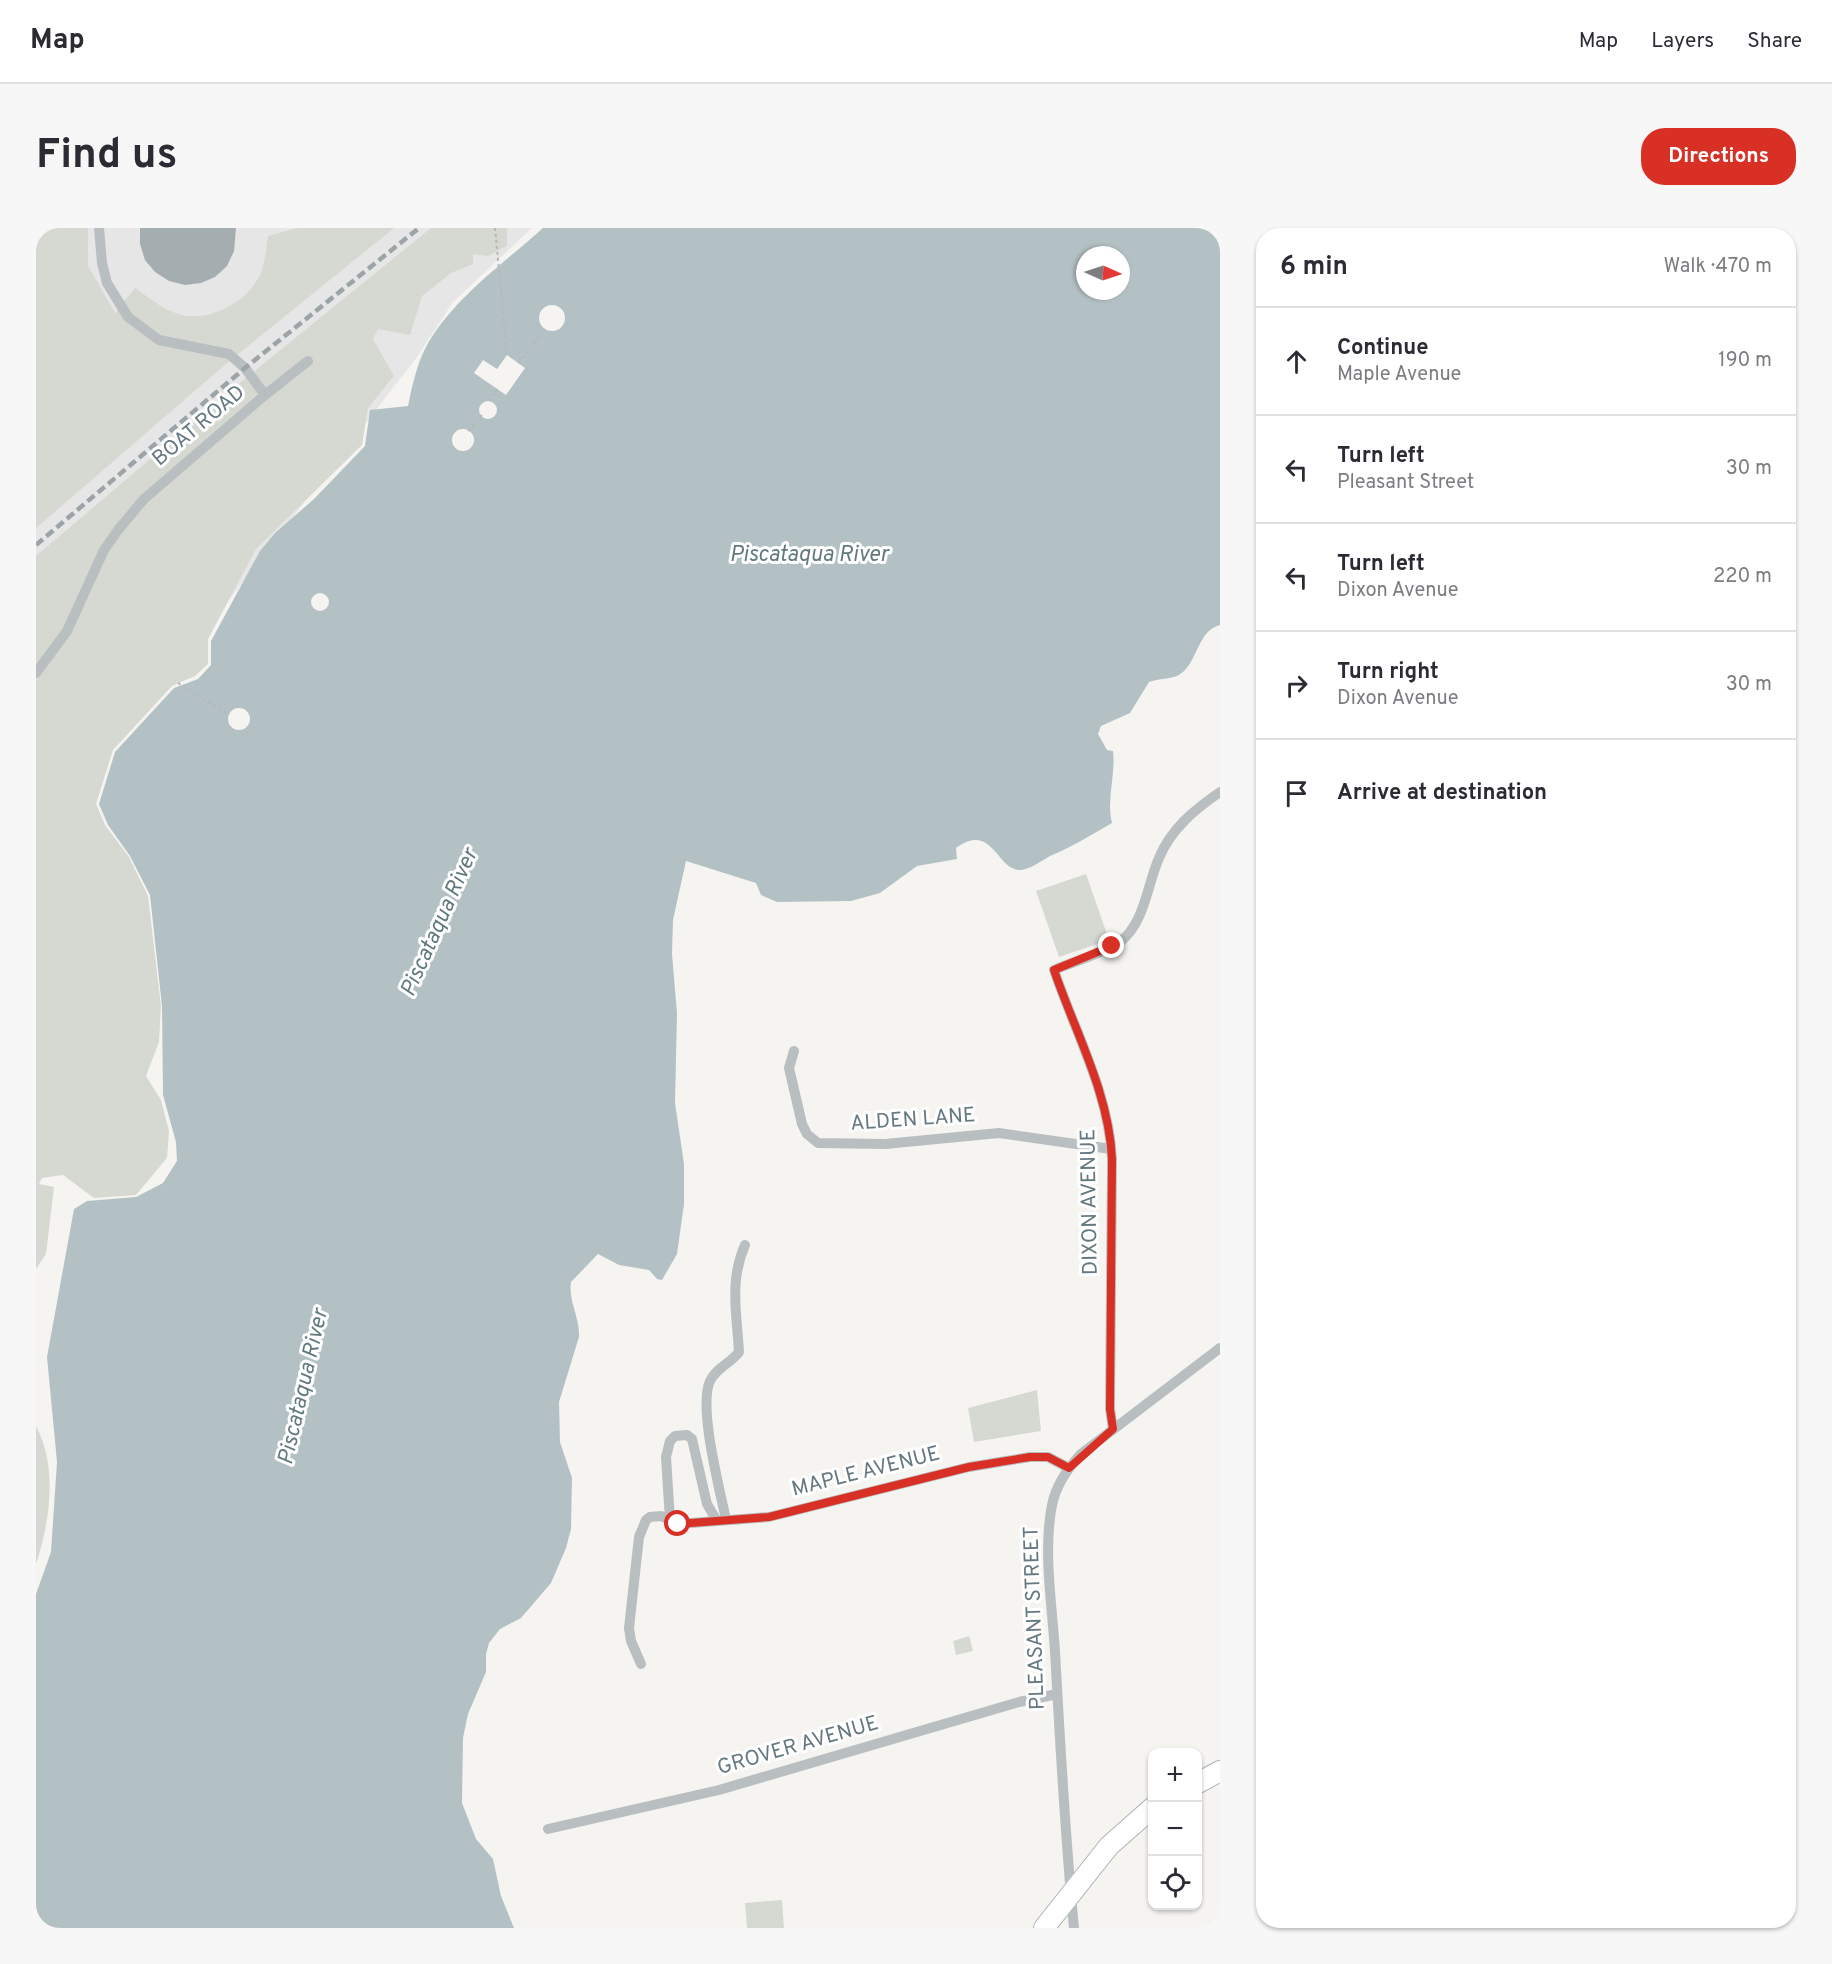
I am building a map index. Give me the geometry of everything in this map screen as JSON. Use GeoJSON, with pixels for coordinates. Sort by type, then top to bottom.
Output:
{"type":"FeatureCollection","features":[{"type":"Feature","properties":{"kind":"main road"},"geometry":{"type":"LineString","coordinates":[[1202,1780],[1220,1771]]}},
{"type":"Feature","properties":{"kind":"main road"},"geometry":{"type":"LineString","coordinates":[[1044,1928],[1109,1846],[1148,1812]]}},
{"type":"Feature","properties":{"kind":"street","name":"BOAT ROAD"},"geometry":{"type":"LineString","coordinates":[[36,673],[67,631],[104,550],[118,530],[158,486],[265,395],[245,369],[229,354],[159,340],[128,316],[106,283],[99,228]]}},
{"type":"Feature","properties":{"kind":"street"},"geometry":{"type":"LineString","coordinates":[[265,395],[308,361]]}},
{"type":"Feature","properties":{"kind":"street","name":"DIXON AVENUE"},"geometry":{"type":"LineString","coordinates":[[1113,1429],[1110,1356],[1111,1149],[1104,1104],[1054,970],[1112,946],[1129,932],[1139,915],[1159,857],[1181,823],[1220,792]]}},
{"type":"Feature","properties":{"kind":"street","name":"ALDEN LANE"},"geometry":{"type":"LineString","coordinates":[[794,1051],[790,1057],[789,1068],[802,1124],[810,1138],[818,1143],[885,1144],[999,1133],[1111,1149]]}},
{"type":"Feature","properties":{"kind":"street"},"geometry":{"type":"LineString","coordinates":[[721,1520],[707,1414],[707,1388],[713,1376],[739,1352],[735,1287],[736,1272],[745,1245]]}},
{"type":"Feature","properties":{"kind":"street","name":"PLEASANT STREET"},"geometry":{"type":"LineString","coordinates":[[1074,1928],[1057,1694],[1050,1518],[1057,1489],[1069,1468],[1113,1429],[1220,1348]]}},
{"type":"Feature","properties":{"kind":"street"},"geometry":{"type":"LineString","coordinates":[[670,1520],[667,1448],[675,1436],[682,1434],[692,1439],[707,1504],[721,1520]]}},
{"type":"Feature","properties":{"kind":"street","name":"MAPLE AVENUE"},"geometry":{"type":"LineString","coordinates":[[641,1664],[636,1655],[629,1628],[639,1537],[646,1520],[650,1517],[661,1516],[678,1524],[769,1517],[969,1467],[1030,1457],[1048,1457],[1069,1468]]}},
{"type":"Feature","properties":{"kind":"street","name":"GROVER AVENUE"},"geometry":{"type":"LineString","coordinates":[[548,1829],[719,1790],[1008,1705],[1057,1694]]}},
{"type":"Feature","properties":{"kind":"path"},"geometry":{"type":"LineString","coordinates":[[495,228],[507,355]]}},
{"type":"Feature","properties":{"kind":"path"},"geometry":{"type":"LineString","coordinates":[[519,363],[545,328]]}},
{"type":"Feature","properties":{"kind":"path"},"geometry":{"type":"LineString","coordinates":[[490,401],[497,389]]}},
{"type":"Feature","properties":{"kind":"path"},"geometry":{"type":"LineString","coordinates":[[468,430],[482,415]]}},
{"type":"Feature","properties":{"kind":"path"},"geometry":{"type":"LineString","coordinates":[[178,683],[229,715]]}},
{"type":"Feature","properties":{"kind":"shaded area"},"geometry":{"type":"Polygon","coordinates":[[[36,228],[532,228],[453,302],[417,357],[139,716],[36,634],[36,228]]]}},
{"type":"Feature","properties":{"kind":"shaded area"},"geometry":{"type":"Polygon","coordinates":[[[36,228],[88,228],[88,266],[115,313],[135,288],[174,312],[181,315],[198,316],[209,315],[229,307],[253,286],[263,268],[268,236],[297,228],[394,228],[226,364],[36,528],[36,228]]]}},
{"type":"Feature","properties":{"kind":"shaded area"},"geometry":{"type":"Polygon","coordinates":[[[431,228],[507,228],[507,246],[488,256],[473,254],[473,264],[451,273],[422,296],[410,335],[378,329],[373,339],[394,376],[368,408],[362,445],[256,549],[208,639],[208,664],[195,676],[172,686],[113,750],[96,804],[105,825],[129,857],[148,896],[161,1006],[159,1042],[146,1076],[161,1100],[169,1131],[167,1158],[136,1195],[94,1198],[63,1175],[42,1178],[39,1184],[54,1187],[46,1254],[36,1269],[36,556],[241,382],[431,228]]]}},
{"type":"Feature","properties":{"kind":"shaded area"},"geometry":{"type":"Polygon","coordinates":[[[1086,874],[1109,940],[1059,957],[1036,891],[1086,874]]]}},
{"type":"Feature","properties":{"kind":"shaded area"},"geometry":{"type":"Polygon","coordinates":[[[1037,1390],[1041,1431],[974,1442],[968,1408],[1037,1390]]]}},
{"type":"Feature","properties":{"kind":"shaded area"},"geometry":{"type":"Polygon","coordinates":[[[36,1426],[47,1459],[50,1495],[45,1530],[36,1564],[36,1426]]]}},
{"type":"Feature","properties":{"kind":"shaded area"},"geometry":{"type":"Polygon","coordinates":[[[969,1636],[973,1651],[956,1655],[953,1641],[969,1636]]]}},
{"type":"Feature","properties":{"kind":"shaded area"},"geometry":{"type":"Polygon","coordinates":[[[782,1900],[784,1928],[747,1928],[745,1903],[782,1900]]]}},
{"type":"Feature","properties":{"kind":"water","name":"Piscataqua River"},"geometry":{"type":"Polygon","coordinates":[[[543,228],[1220,228],[1220,625],[1206,634],[1184,671],[1174,677],[1149,682],[1130,713],[1101,726],[1098,734],[1107,750],[1113,751],[1110,805],[1112,823],[1028,868],[1013,869],[986,844],[978,840],[968,841],[956,848],[957,859],[917,866],[880,893],[851,901],[777,902],[761,895],[756,883],[686,861],[673,920],[672,954],[677,1013],[675,1103],[684,1164],[684,1204],[677,1254],[662,1280],[657,1279],[649,1270],[619,1265],[598,1254],[571,1282],[571,1296],[579,1337],[559,1402],[560,1442],[572,1478],[571,1529],[566,1548],[551,1583],[521,1618],[500,1629],[489,1643],[486,1654],[486,1672],[468,1714],[463,1738],[462,1803],[476,1839],[493,1859],[501,1896],[514,1928],[36,1928],[36,1594],[51,1552],[57,1462],[47,1357],[74,1209],[87,1201],[136,1197],[163,1183],[177,1161],[176,1142],[163,1095],[162,1006],[150,895],[130,856],[108,825],[99,804],[115,752],[174,688],[198,679],[211,665],[211,641],[260,551],[275,533],[314,499],[365,446],[370,410],[408,406],[419,363],[436,331],[463,299],[543,228]]]}},
{"type":"Feature","properties":{"kind":"pier"},"geometry":{"type":"Polygon","coordinates":[[[552,305],[561,309],[565,318],[561,327],[552,331],[543,327],[539,318],[543,309],[552,305]]]}},
{"type":"Feature","properties":{"kind":"pier"},"geometry":{"type":"Polygon","coordinates":[[[507,355],[525,368],[506,395],[474,373],[483,360],[497,369],[507,355]]]}},
{"type":"Feature","properties":{"kind":"pier"},"geometry":{"type":"Polygon","coordinates":[[[488,401],[494,404],[497,410],[494,416],[488,419],[482,416],[479,410],[482,404],[488,401]]]}},
{"type":"Feature","properties":{"kind":"pier"},"geometry":{"type":"Polygon","coordinates":[[[463,429],[473,436],[474,440],[467,450],[463,451],[453,444],[452,440],[459,430],[463,429]]]}},
{"type":"Feature","properties":{"kind":"pier"},"geometry":{"type":"Polygon","coordinates":[[[320,593],[326,596],[329,602],[326,608],[320,611],[314,608],[311,602],[314,596],[320,593]]]}},
{"type":"Feature","properties":{"kind":"pier"},"geometry":{"type":"Polygon","coordinates":[[[239,708],[247,711],[250,719],[247,727],[239,730],[231,727],[228,719],[231,711],[239,708]]]}},
{"type":"Feature","properties":{"kind":"building"},"geometry":{"type":"Polygon","coordinates":[[[140,228],[236,228],[234,251],[227,266],[215,277],[201,283],[185,285],[169,281],[155,272],[145,260],[140,244],[140,228]]]}},
{"type":"Feature","properties":{"kind":"railway"},"geometry":{"type":"LineString","coordinates":[[36,545],[245,368],[419,228]]}},
{"type":"Feature","properties":{"kind":"route"},"geometry":{"type":"LineString","coordinates":[[678,1524],[769,1517],[969,1467],[1030,1457],[1048,1457],[1069,1468],[1081,1454],[1113,1429],[1110,1409],[1112,1159],[1108,1119],[1054,970],[1112,946]]}}]}
